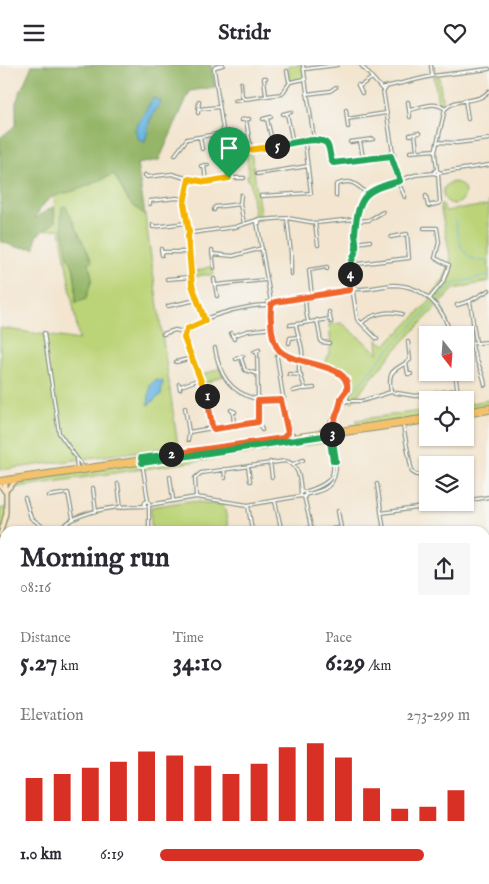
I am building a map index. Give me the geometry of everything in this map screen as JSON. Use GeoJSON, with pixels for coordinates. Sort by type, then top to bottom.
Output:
{"type":"FeatureCollection","features":[{"type":"Feature","properties":{"kind":"main road"},"geometry":{"type":"LineString","coordinates":[[474,412],[489,409]]}},
{"type":"Feature","properties":{"kind":"main road"},"geometry":{"type":"LineString","coordinates":[[3,482],[79,469],[419,420]]}},
{"type":"Feature","properties":{"kind":"main road"},"geometry":{"type":"LineString","coordinates":[[141,461],[283,438],[330,433]]}},
{"type":"Feature","properties":{"kind":"main road"},"geometry":{"type":"LineString","coordinates":[[3,482],[79,469]]}},
{"type":"Feature","properties":{"kind":"main road"},"geometry":{"type":"LineString","coordinates":[[6,493],[16,481]]}},
{"type":"Feature","properties":{"kind":"main road"},"geometry":{"type":"LineString","coordinates":[[3,482],[6,493],[6,516],[3,526]]}},
{"type":"Feature","properties":{"kind":"main road"},"geometry":{"type":"LineString","coordinates":[[3,482],[6,493]]}},
{"type":"Feature","properties":{"kind":"street"},"geometry":{"type":"LineString","coordinates":[[222,65],[214,68],[223,133],[228,153],[229,178]]}},
{"type":"Feature","properties":{"kind":"street"},"geometry":{"type":"LineString","coordinates":[[303,65],[314,139]]}},
{"type":"Feature","properties":{"kind":"street"},"geometry":{"type":"LineString","coordinates":[[304,69],[337,65]]}},
{"type":"Feature","properties":{"kind":"street"},"geometry":{"type":"LineString","coordinates":[[361,65],[377,85],[384,89]]}},
{"type":"Feature","properties":{"kind":"street"},"geometry":{"type":"LineString","coordinates":[[431,65],[432,76]]}},
{"type":"Feature","properties":{"kind":"street"},"geometry":{"type":"LineString","coordinates":[[384,89],[391,85],[432,76],[489,69],[489,75]]}},
{"type":"Feature","properties":{"kind":"street"},"geometry":{"type":"LineString","coordinates":[[235,101],[284,93],[290,82],[287,71]]}},
{"type":"Feature","properties":{"kind":"street"},"geometry":{"type":"LineString","coordinates":[[264,78],[266,96]]}},
{"type":"Feature","properties":{"kind":"street"},"geometry":{"type":"LineString","coordinates":[[362,93],[359,86],[372,78]]}},
{"type":"Feature","properties":{"kind":"street"},"geometry":{"type":"LineString","coordinates":[[290,82],[305,79]]}},
{"type":"Feature","properties":{"kind":"street"},"geometry":{"type":"LineString","coordinates":[[240,82],[243,99]]}},
{"type":"Feature","properties":{"kind":"street"},"geometry":{"type":"LineString","coordinates":[[307,94],[336,89]]}},
{"type":"Feature","properties":{"kind":"street"},"geometry":{"type":"LineString","coordinates":[[384,89],[391,155],[400,187],[405,197]]}},
{"type":"Feature","properties":{"kind":"street"},"geometry":{"type":"LineString","coordinates":[[426,196],[428,206],[440,203],[435,150],[445,109],[451,103],[483,97],[489,91]]}},
{"type":"Feature","properties":{"kind":"street"},"geometry":{"type":"LineString","coordinates":[[465,100],[468,119]]}},
{"type":"Feature","properties":{"kind":"street"},"geometry":{"type":"LineString","coordinates":[[198,113],[199,101]]}},
{"type":"Feature","properties":{"kind":"street"},"geometry":{"type":"LineString","coordinates":[[408,102],[410,117]]}},
{"type":"Feature","properties":{"kind":"street"},"geometry":{"type":"LineString","coordinates":[[409,110],[433,104],[445,109]]}},
{"type":"Feature","properties":{"kind":"street"},"geometry":{"type":"LineString","coordinates":[[199,109],[219,107]]}},
{"type":"Feature","properties":{"kind":"street"},"geometry":{"type":"LineString","coordinates":[[346,110],[348,127]]}},
{"type":"Feature","properties":{"kind":"street"},"geometry":{"type":"LineString","coordinates":[[283,114],[291,112]]}},
{"type":"Feature","properties":{"kind":"street"},"geometry":{"type":"LineString","coordinates":[[347,119],[386,113]]}},
{"type":"Feature","properties":{"kind":"street"},"geometry":{"type":"LineString","coordinates":[[287,114],[293,143]]}},
{"type":"Feature","properties":{"kind":"street"},"geometry":{"type":"LineString","coordinates":[[263,119],[271,117]]}},
{"type":"Feature","properties":{"kind":"street"},"geometry":{"type":"LineString","coordinates":[[241,120],[247,119],[251,150]]}},
{"type":"Feature","properties":{"kind":"street"},"geometry":{"type":"LineString","coordinates":[[267,119],[274,146]]}},
{"type":"Feature","properties":{"kind":"street"},"geometry":{"type":"LineString","coordinates":[[177,155],[184,140],[223,133]]}},
{"type":"Feature","properties":{"kind":"street"},"geometry":{"type":"LineString","coordinates":[[410,135],[419,133]]}},
{"type":"Feature","properties":{"kind":"street"},"geometry":{"type":"LineString","coordinates":[[415,134],[417,150]]}},
{"type":"Feature","properties":{"kind":"street"},"geometry":{"type":"LineString","coordinates":[[200,136],[202,150]]}},
{"type":"Feature","properties":{"kind":"street"},"geometry":{"type":"LineString","coordinates":[[228,153],[305,142],[314,139],[322,140],[327,144],[333,163],[391,155]]}},
{"type":"Feature","properties":{"kind":"street"},"geometry":{"type":"LineString","coordinates":[[350,142],[373,139]]}},
{"type":"Feature","properties":{"kind":"street"},"geometry":{"type":"LineString","coordinates":[[437,142],[457,143],[489,139]]}},
{"type":"Feature","properties":{"kind":"street"},"geometry":{"type":"LineString","coordinates":[[360,141],[363,159]]}},
{"type":"Feature","properties":{"kind":"street"},"geometry":{"type":"LineString","coordinates":[[261,196],[297,196],[311,193],[305,142]]}},
{"type":"Feature","properties":{"kind":"street"},"geometry":{"type":"LineString","coordinates":[[410,152],[435,150]]}},
{"type":"Feature","properties":{"kind":"street"},"geometry":{"type":"LineString","coordinates":[[204,165],[206,182]]}},
{"type":"Feature","properties":{"kind":"street"},"geometry":{"type":"LineString","coordinates":[[377,339],[356,317],[349,265],[355,253],[357,213],[367,194],[378,187],[405,178],[489,165]]}},
{"type":"Feature","properties":{"kind":"street"},"geometry":{"type":"LineString","coordinates":[[257,174],[308,166]]}},
{"type":"Feature","properties":{"kind":"street"},"geometry":{"type":"LineString","coordinates":[[146,177],[170,174],[206,182],[229,178],[244,178]]}},
{"type":"Feature","properties":{"kind":"street"},"geometry":{"type":"LineString","coordinates":[[189,179],[184,199],[189,232],[188,252],[191,277],[205,321]]}},
{"type":"Feature","properties":{"kind":"street"},"geometry":{"type":"LineString","coordinates":[[336,196],[336,185],[351,182],[356,183],[367,194]]}},
{"type":"Feature","properties":{"kind":"street"},"geometry":{"type":"LineString","coordinates":[[241,195],[240,205],[246,223]]}},
{"type":"Feature","properties":{"kind":"street"},"geometry":{"type":"LineString","coordinates":[[150,201],[176,197],[184,199]]}},
{"type":"Feature","properties":{"kind":"street"},"geometry":{"type":"LineString","coordinates":[[214,207],[240,205]]}},
{"type":"Feature","properties":{"kind":"street"},"geometry":{"type":"LineString","coordinates":[[189,232],[269,219],[287,218],[315,223],[346,220],[362,221],[369,220],[383,212]]}},
{"type":"Feature","properties":{"kind":"street"},"geometry":{"type":"LineString","coordinates":[[287,218],[292,254],[291,274]]}},
{"type":"Feature","properties":{"kind":"street"},"geometry":{"type":"LineString","coordinates":[[258,221],[275,342],[280,351],[342,374],[348,383],[346,400],[329,426],[319,433]]}},
{"type":"Feature","properties":{"kind":"street"},"geometry":{"type":"LineString","coordinates":[[153,227],[186,222]]}},
{"type":"Feature","properties":{"kind":"street"},"geometry":{"type":"LineString","coordinates":[[315,223],[318,245]]}},
{"type":"Feature","properties":{"kind":"street"},"geometry":{"type":"LineString","coordinates":[[424,228],[436,228],[439,242],[435,258],[449,265],[443,282],[430,298]]}},
{"type":"Feature","properties":{"kind":"street"},"geometry":{"type":"LineString","coordinates":[[349,265],[409,258],[407,234],[392,237]]}},
{"type":"Feature","properties":{"kind":"street"},"geometry":{"type":"LineString","coordinates":[[356,243],[370,241]]}},
{"type":"Feature","properties":{"kind":"street"},"geometry":{"type":"LineString","coordinates":[[212,254],[233,256],[262,248]]}},
{"type":"Feature","properties":{"kind":"street"},"geometry":{"type":"LineString","coordinates":[[212,250],[213,268]]}},
{"type":"Feature","properties":{"kind":"street"},"geometry":{"type":"LineString","coordinates":[[162,252],[188,252]]}},
{"type":"Feature","properties":{"kind":"street"},"geometry":{"type":"LineString","coordinates":[[312,297],[309,270],[327,267]]}},
{"type":"Feature","properties":{"kind":"street"},"geometry":{"type":"LineString","coordinates":[[167,279],[191,277]]}},
{"type":"Feature","properties":{"kind":"street"},"geometry":{"type":"LineString","coordinates":[[214,279],[217,296]]}},
{"type":"Feature","properties":{"kind":"street"},"geometry":{"type":"LineString","coordinates":[[216,285],[266,280]]}},
{"type":"Feature","properties":{"kind":"street"},"geometry":{"type":"LineString","coordinates":[[212,428],[207,394],[184,339],[185,332],[189,327],[236,308],[360,289],[400,285],[430,298],[444,315],[447,326]]}},
{"type":"Feature","properties":{"kind":"street"},"geometry":{"type":"LineString","coordinates":[[457,305],[470,301],[489,291]]}},
{"type":"Feature","properties":{"kind":"street"},"geometry":{"type":"LineString","coordinates":[[304,297],[308,322]]}},
{"type":"Feature","properties":{"kind":"street"},"geometry":{"type":"LineString","coordinates":[[168,306],[197,300]]}},
{"type":"Feature","properties":{"kind":"street"},"geometry":{"type":"LineString","coordinates":[[470,301],[476,343],[489,342]]}},
{"type":"Feature","properties":{"kind":"street"},"geometry":{"type":"LineString","coordinates":[[329,312],[331,323]]}},
{"type":"Feature","properties":{"kind":"street"},"geometry":{"type":"LineString","coordinates":[[362,324],[372,316],[395,312],[402,315]]}},
{"type":"Feature","properties":{"kind":"street"},"geometry":{"type":"LineString","coordinates":[[290,325],[330,319]]}},
{"type":"Feature","properties":{"kind":"street"},"geometry":{"type":"LineString","coordinates":[[317,321],[320,341],[329,343]]}},
{"type":"Feature","properties":{"kind":"street"},"geometry":{"type":"LineString","coordinates":[[296,324],[298,337],[304,348],[301,360],[301,375],[304,389]]}},
{"type":"Feature","properties":{"kind":"street"},"geometry":{"type":"LineString","coordinates":[[234,339],[232,334],[273,328]]}},
{"type":"Feature","properties":{"kind":"street"},"geometry":{"type":"LineString","coordinates":[[165,334],[175,330],[185,332]]}},
{"type":"Feature","properties":{"kind":"street"},"geometry":{"type":"LineString","coordinates":[[44,333],[58,431],[75,456],[79,469]]}},
{"type":"Feature","properties":{"kind":"street"},"geometry":{"type":"LineString","coordinates":[[289,343],[289,338],[298,337]]}},
{"type":"Feature","properties":{"kind":"street"},"geometry":{"type":"LineString","coordinates":[[390,392],[391,375],[400,364],[406,363],[410,359],[408,342]]}},
{"type":"Feature","properties":{"kind":"street"},"geometry":{"type":"LineString","coordinates":[[215,349],[219,365],[227,383],[240,393],[258,399],[282,399]]}},
{"type":"Feature","properties":{"kind":"street"},"geometry":{"type":"LineString","coordinates":[[257,351],[259,422],[262,430]]}},
{"type":"Feature","properties":{"kind":"street"},"geometry":{"type":"LineString","coordinates":[[280,351],[277,357],[282,399],[289,432],[294,437]]}},
{"type":"Feature","properties":{"kind":"street"},"geometry":{"type":"LineString","coordinates":[[474,353],[482,368],[485,385]]}},
{"type":"Feature","properties":{"kind":"street"},"geometry":{"type":"LineString","coordinates":[[236,359],[242,357],[244,371],[258,374]]}},
{"type":"Feature","properties":{"kind":"street"},"geometry":{"type":"LineString","coordinates":[[176,362],[192,359]]}},
{"type":"Feature","properties":{"kind":"street"},"geometry":{"type":"LineString","coordinates":[[406,363],[408,373],[411,374]]}},
{"type":"Feature","properties":{"kind":"street"},"geometry":{"type":"LineString","coordinates":[[288,374],[301,375]]}},
{"type":"Feature","properties":{"kind":"street"},"geometry":{"type":"LineString","coordinates":[[180,387],[200,378]]}},
{"type":"Feature","properties":{"kind":"street"},"geometry":{"type":"LineString","coordinates":[[341,400],[352,402],[390,392],[414,396],[458,390],[456,381]]}},
{"type":"Feature","properties":{"kind":"street"},"geometry":{"type":"LineString","coordinates":[[294,391],[314,389]]}},
{"type":"Feature","properties":{"kind":"street"},"geometry":{"type":"LineString","coordinates":[[341,405],[341,400],[347,391]]}},
{"type":"Feature","properties":{"kind":"street"},"geometry":{"type":"LineString","coordinates":[[343,396],[346,400]]}},
{"type":"Feature","properties":{"kind":"street"},"geometry":{"type":"LineString","coordinates":[[185,407],[189,432],[188,440]]}},
{"type":"Feature","properties":{"kind":"street"},"geometry":{"type":"LineString","coordinates":[[233,412],[234,426]]}},
{"type":"Feature","properties":{"kind":"street"},"geometry":{"type":"LineString","coordinates":[[332,447],[333,441],[340,431],[335,427],[334,418]]}},
{"type":"Feature","properties":{"kind":"street"},"geometry":{"type":"LineString","coordinates":[[333,441],[330,433],[334,418]]}},
{"type":"Feature","properties":{"kind":"street"},"geometry":{"type":"LineString","coordinates":[[189,432],[259,422]]}},
{"type":"Feature","properties":{"kind":"street"},"geometry":{"type":"LineString","coordinates":[[403,423],[411,469],[415,475],[419,475]]}},
{"type":"Feature","properties":{"kind":"street"},"geometry":{"type":"LineString","coordinates":[[64,526],[73,518],[96,512],[147,504],[196,497],[248,505],[275,501],[327,486],[333,474],[334,461],[329,426]]}},
{"type":"Feature","properties":{"kind":"street"},"geometry":{"type":"LineString","coordinates":[[283,438],[289,432]]}},
{"type":"Feature","properties":{"kind":"street"},"geometry":{"type":"LineString","coordinates":[[75,456],[79,469]]}},
{"type":"Feature","properties":{"kind":"street"},"geometry":{"type":"LineString","coordinates":[[293,464],[303,459]]}},
{"type":"Feature","properties":{"kind":"street"},"geometry":{"type":"LineString","coordinates":[[141,461],[149,513],[149,526]]}},
{"type":"Feature","properties":{"kind":"street"},"geometry":{"type":"LineString","coordinates":[[196,497],[195,480],[197,475],[224,469],[285,461],[293,464],[297,471],[311,526]]}},
{"type":"Feature","properties":{"kind":"street"},"geometry":{"type":"LineString","coordinates":[[270,463],[272,477]]}},
{"type":"Feature","properties":{"kind":"street"},"geometry":{"type":"LineString","coordinates":[[248,466],[250,481]]}},
{"type":"Feature","properties":{"kind":"street"},"geometry":{"type":"LineString","coordinates":[[224,469],[225,478]]}},
{"type":"Feature","properties":{"kind":"street"},"geometry":{"type":"LineString","coordinates":[[170,477],[173,501]]}},
{"type":"Feature","properties":{"kind":"street"},"geometry":{"type":"LineString","coordinates":[[118,484],[121,508]]}},
{"type":"Feature","properties":{"kind":"street"},"geometry":{"type":"LineString","coordinates":[[377,485],[383,526]]}},
{"type":"Feature","properties":{"kind":"street"},"geometry":{"type":"LineString","coordinates":[[93,488],[96,512]]}},
{"type":"Feature","properties":{"kind":"street"},"geometry":{"type":"LineString","coordinates":[[49,496],[68,493],[73,518]]}},
{"type":"Feature","properties":{"kind":"street"},"geometry":{"type":"LineString","coordinates":[[474,500],[489,497]]}},
{"type":"Feature","properties":{"kind":"street"},"geometry":{"type":"LineString","coordinates":[[25,498],[31,518],[42,526]]}},
{"type":"Feature","properties":{"kind":"street"},"geometry":{"type":"LineString","coordinates":[[275,501],[281,526]]}},
{"type":"Feature","properties":{"kind":"street"},"geometry":{"type":"LineString","coordinates":[[248,505],[251,526]]}},
{"type":"Feature","properties":{"kind":"street"},"geometry":{"type":"LineString","coordinates":[[381,513],[419,508]]}},
{"type":"Feature","properties":{"kind":"street"},"geometry":{"type":"LineString","coordinates":[[338,511],[340,526]]}},
{"type":"Feature","properties":{"kind":"street"},"geometry":{"type":"LineString","coordinates":[[0,827],[0,832]]}},
{"type":"Feature","properties":{"kind":"green space"},"geometry":{"type":"Polygon","coordinates":[[[32,65],[211,65],[215,87],[190,91],[159,160],[137,164],[145,215],[129,202],[114,174],[82,188],[54,196],[45,203],[35,218],[53,207],[55,222],[36,236],[35,248],[16,247],[0,241],[0,138],[16,125],[16,102],[32,65]]]}},
{"type":"Feature","properties":{"kind":"green space"},"geometry":{"type":"Polygon","coordinates":[[[288,65],[303,65],[305,79],[290,82],[288,65]]]}},
{"type":"Feature","properties":{"kind":"green space"},"geometry":{"type":"Polygon","coordinates":[[[434,76],[439,76],[443,107],[438,105],[434,76]]]}},
{"type":"Feature","properties":{"kind":"green space"},"geometry":{"type":"Polygon","coordinates":[[[246,150],[251,150],[261,220],[255,220],[250,180],[248,180],[247,175],[249,175],[246,150]]]}},
{"type":"Feature","properties":{"kind":"green space"},"geometry":{"type":"Polygon","coordinates":[[[114,174],[129,202],[145,215],[178,446],[0,470],[0,328],[79,340],[60,229],[44,230],[55,222],[54,195],[81,188],[114,174]],[[65,206],[76,288],[76,303],[92,279],[89,263],[65,206]]]}},
{"type":"Feature","properties":{"kind":"green space"},"geometry":{"type":"Polygon","coordinates":[[[454,182],[462,185],[465,193],[462,201],[454,204],[446,201],[443,193],[446,185],[454,182]]]}},
{"type":"Feature","properties":{"kind":"green space"},"geometry":{"type":"Polygon","coordinates":[[[440,204],[443,204],[445,211],[489,205],[489,281],[454,289],[395,350],[352,402],[347,399],[348,385],[342,374],[324,368],[331,346],[329,324],[342,323],[378,353],[377,339],[385,345],[431,300],[430,298],[444,279],[451,261],[440,204]]]}},
{"type":"Feature","properties":{"kind":"green space"},"geometry":{"type":"Polygon","coordinates":[[[66,206],[92,261],[89,263],[92,279],[86,299],[76,303],[75,273],[68,258],[61,217],[62,207],[66,206]]]}},
{"type":"Feature","properties":{"kind":"green space"},"geometry":{"type":"Polygon","coordinates":[[[212,267],[214,275],[202,275],[191,278],[190,273],[212,267]]]}},
{"type":"Feature","properties":{"kind":"green space"},"geometry":{"type":"Polygon","coordinates":[[[220,368],[223,376],[203,384],[200,376],[220,368]]]}},
{"type":"Feature","properties":{"kind":"green space"},"geometry":{"type":"Polygon","coordinates":[[[489,400],[489,407],[474,410],[474,402],[489,400]]]}},
{"type":"Feature","properties":{"kind":"green space"},"geometry":{"type":"Polygon","coordinates":[[[419,411],[419,418],[357,427],[356,420],[419,411]]]}},
{"type":"Feature","properties":{"kind":"green space"},"geometry":{"type":"Polygon","coordinates":[[[329,435],[330,442],[11,488],[10,520],[8,526],[0,526],[0,508],[6,509],[7,491],[16,481],[140,463],[142,469],[142,463],[329,435]]]}},
{"type":"Feature","properties":{"kind":"green space"},"geometry":{"type":"Polygon","coordinates":[[[189,501],[224,505],[228,526],[151,526],[151,507],[189,501]]]}},
{"type":"Feature","properties":{"kind":"water"},"geometry":{"type":"Polygon","coordinates":[[[153,98],[161,101],[150,120],[145,142],[139,140],[135,129],[153,98]]]}},
{"type":"Feature","properties":{"kind":"water"},"geometry":{"type":"Polygon","coordinates":[[[155,380],[163,381],[161,395],[148,405],[150,385],[155,380]]]}},
{"type":"Feature","properties":{"kind":"waterway"},"geometry":{"type":"LineString","coordinates":[[455,219],[460,243],[467,255],[480,261],[489,261]]}},
{"type":"Feature","properties":{"kind":"waterway"},"geometry":{"type":"LineString","coordinates":[[437,301],[453,284],[489,275]]}},
{"type":"Feature","properties":{"kind":"waterway"},"geometry":{"type":"LineString","coordinates":[[352,393],[388,350],[434,304]]}},
{"type":"Feature","properties":{"kind":"route"},"geometry":{"type":"LineString","coordinates":[[314,139],[322,140],[327,144],[333,163],[391,156],[395,171],[400,179],[398,182],[388,183],[373,189],[361,202],[357,213],[356,250],[349,267],[350,290],[275,302],[271,305],[270,309],[274,340],[280,351],[300,361],[340,373],[347,380],[347,390],[341,398],[341,405],[335,414],[332,428],[336,461],[333,461],[329,435],[142,463],[141,458],[283,438],[289,432],[282,400],[260,399],[257,410],[260,419],[258,422],[216,429],[212,428],[207,394],[184,338],[184,333],[187,329],[205,321],[191,277],[189,232],[184,203],[188,180],[206,182],[227,180],[229,178],[227,155],[229,153],[314,139]]}}]}
